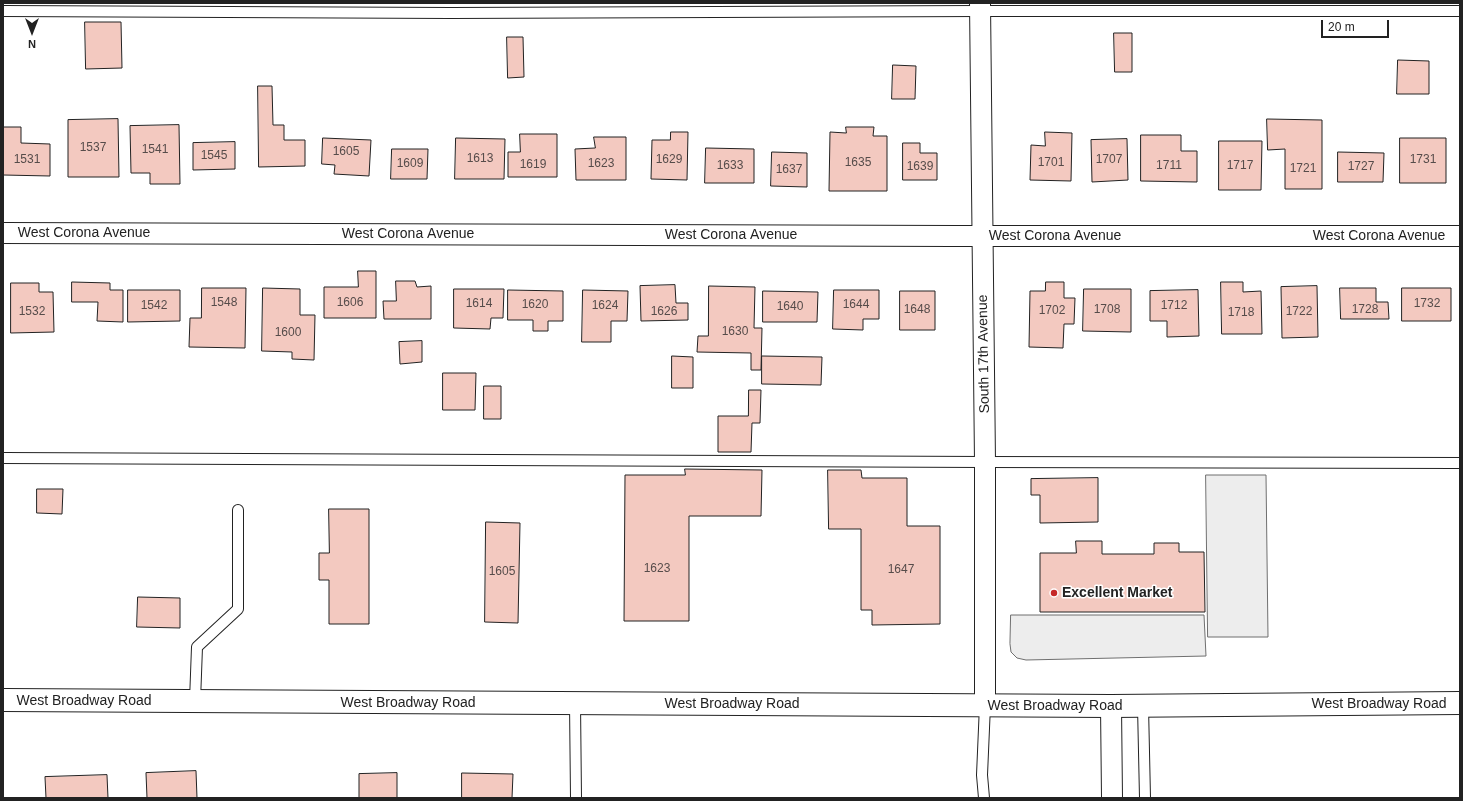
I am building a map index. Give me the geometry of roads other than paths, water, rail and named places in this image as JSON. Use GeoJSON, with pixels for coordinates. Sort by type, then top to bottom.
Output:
{"type":"FeatureCollection","features":[{"type":"Feature","properties":{"kind":"main road","name":"West Broadway Road"},"geometry":{"type":"LineString","coordinates":[[3,700],[1110,706],[1460,703]]}},
{"type":"Feature","properties":{"kind":"street","name":"South 17th Avenue"},"geometry":{"type":"LineString","coordinates":[[980,7],[983,236],[984,705]]}},
{"type":"Feature","properties":{"kind":"street","name":"West Corona Avenue"},"geometry":{"type":"LineString","coordinates":[[3,233],[1460,236]]}},
{"type":"Feature","properties":{"kind":"street"},"geometry":{"type":"LineString","coordinates":[[1110,706],[1112,798]]}},
{"type":"Feature","properties":{"kind":"lane"},"geometry":{"type":"LineString","coordinates":[[3,11],[459,13],[980,7],[1460,11]]}},
{"type":"Feature","properties":{"kind":"lane"},"geometry":{"type":"LineString","coordinates":[[3,458],[1460,463]]}},
{"type":"Feature","properties":{"kind":"lane"},"geometry":{"type":"LineString","coordinates":[[195,702],[197,648],[238,609],[238,510]]}},
{"type":"Feature","properties":{"kind":"lane"},"geometry":{"type":"LineString","coordinates":[[575,703],[576,798]]}},
{"type":"Feature","properties":{"kind":"lane"},"geometry":{"type":"LineString","coordinates":[[984,705],[982,776],[984,798]]}},
{"type":"Feature","properties":{"kind":"lane"},"geometry":{"type":"LineString","coordinates":[[1143,706],[1145,798]]}},
{"type":"Feature","properties":{"kind":"place","name":"Excellent Market"},"geometry":{"type":"Point","coordinates":[1054,593]}}]}
